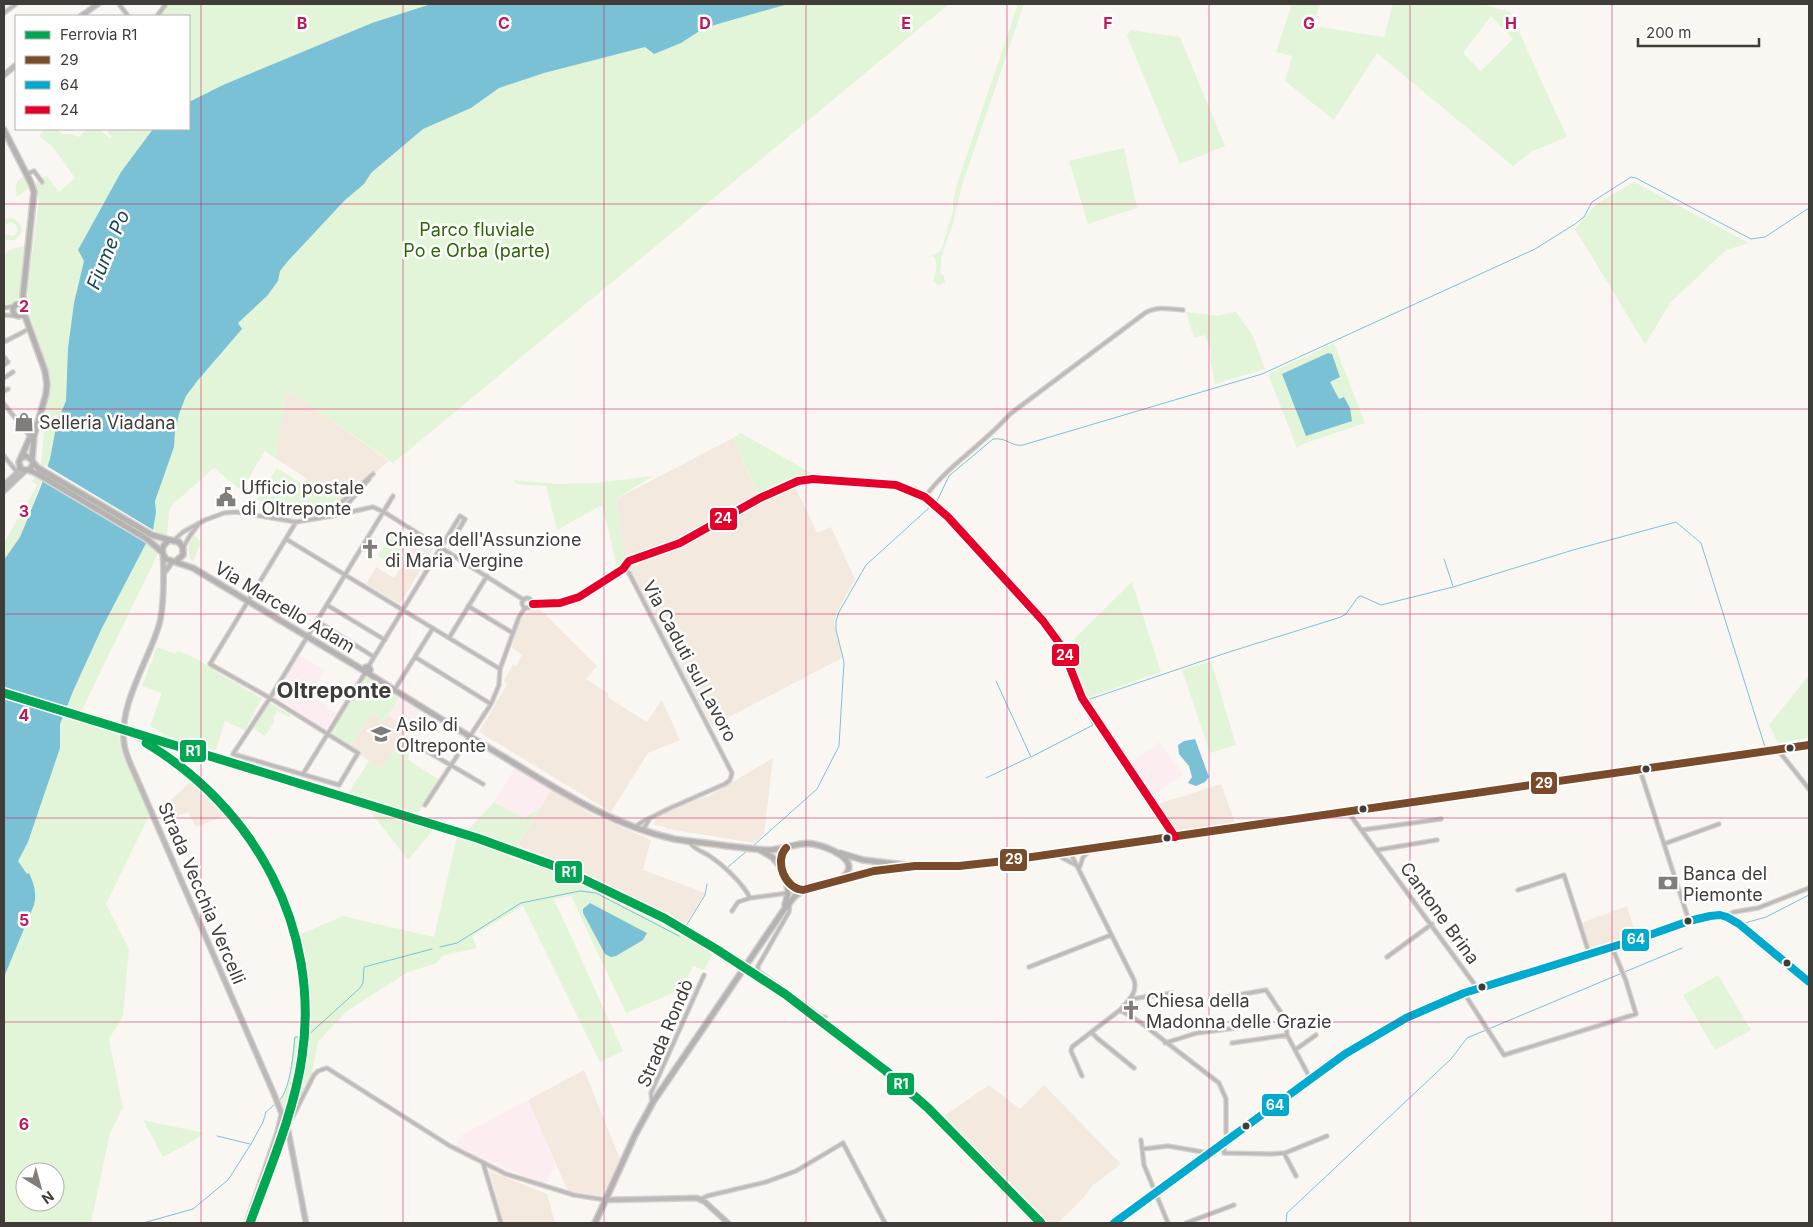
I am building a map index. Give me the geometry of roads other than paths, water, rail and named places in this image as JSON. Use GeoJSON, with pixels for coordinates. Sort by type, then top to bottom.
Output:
{"type":"FeatureCollection","features":[{"type":"Feature","properties":{"kind":"main road"},"geometry":{"type":"LineString","coordinates":[[4,130],[33,188],[34,203],[23,295],[24,313],[41,359],[47,384],[34,436],[31,468],[22,470]]}},
{"type":"Feature","properties":{"kind":"main road"},"geometry":{"type":"LineString","coordinates":[[23,295],[13,311],[28,328]]}},
{"type":"Feature","properties":{"kind":"main road"},"geometry":{"type":"LineString","coordinates":[[16,305],[24,306]]}},
{"type":"Feature","properties":{"kind":"main road"},"geometry":{"type":"LineString","coordinates":[[17,316],[24,313]]}},
{"type":"Feature","properties":{"kind":"main road"},"geometry":{"type":"LineString","coordinates":[[22,470],[19,462],[39,417]]}},
{"type":"Feature","properties":{"kind":"main road"},"geometry":{"type":"LineString","coordinates":[[21,458],[28,457],[37,470],[147,539],[168,560],[180,559],[183,549],[179,542],[152,535],[37,470],[22,470]]}},
{"type":"Feature","properties":{"kind":"main road"},"geometry":{"type":"LineString","coordinates":[[161,552],[169,540]]}},
{"type":"Feature","properties":{"kind":"main road","name":"Via Marcello Adam"},"geometry":{"type":"LineString","coordinates":[[183,549],[193,568]]}},
{"type":"Feature","properties":{"kind":"main road","name":"Via Marcello Adam"},"geometry":{"type":"LineString","coordinates":[[174,561],[193,568],[308,636],[589,808],[643,831],[689,841],[757,849],[786,848]]}},
{"type":"Feature","properties":{"kind":"main road"},"geometry":{"type":"LineString","coordinates":[[789,897],[803,890],[874,871],[916,866],[965,865],[1052,854],[1809,745]]}},
{"type":"Feature","properties":{"kind":"main road"},"geometry":{"type":"LineString","coordinates":[[596,1223],[652,1102],[783,911],[789,897],[781,857],[786,848],[810,843],[863,860],[916,866]]}},
{"type":"Feature","properties":{"kind":"main road"},"geometry":{"type":"LineString","coordinates":[[757,849],[769,855],[782,869]]}},
{"type":"Feature","properties":{"kind":"main road"},"geometry":{"type":"LineString","coordinates":[[837,852],[846,859],[848,865],[846,875],[840,879]]}},
{"type":"Feature","properties":{"kind":"main road"},"geometry":{"type":"LineString","coordinates":[[786,879],[794,888],[803,890]]}},
{"type":"Feature","properties":{"kind":"street"},"geometry":{"type":"LineString","coordinates":[[4,14],[16,4]]}},
{"type":"Feature","properties":{"kind":"street"},"geometry":{"type":"LineString","coordinates":[[82,15],[98,4]]}},
{"type":"Feature","properties":{"kind":"street"},"geometry":{"type":"LineString","coordinates":[[119,4],[127,15]]}},
{"type":"Feature","properties":{"kind":"street"},"geometry":{"type":"LineString","coordinates":[[158,15],[166,4]]}},
{"type":"Feature","properties":{"kind":"street"},"geometry":{"type":"LineString","coordinates":[[4,75],[15,66]]}},
{"type":"Feature","properties":{"kind":"street"},"geometry":{"type":"LineString","coordinates":[[27,174],[34,170],[42,182]]}},
{"type":"Feature","properties":{"kind":"street"},"geometry":{"type":"LineString","coordinates":[[4,308],[16,305]]}},
{"type":"Feature","properties":{"kind":"street"},"geometry":{"type":"LineString","coordinates":[[925,497],[930,489],[954,465],[995,430],[1010,414],[1145,313],[1151,309],[1160,308],[1183,310]]}},
{"type":"Feature","properties":{"kind":"street"},"geometry":{"type":"LineString","coordinates":[[6,315],[17,316]]}},
{"type":"Feature","properties":{"kind":"street"},"geometry":{"type":"LineString","coordinates":[[4,342],[28,328]]}},
{"type":"Feature","properties":{"kind":"street"},"geometry":{"type":"LineString","coordinates":[[4,357],[8,362],[4,365]]}},
{"type":"Feature","properties":{"kind":"street"},"geometry":{"type":"LineString","coordinates":[[4,378],[13,372]]}},
{"type":"Feature","properties":{"kind":"street"},"geometry":{"type":"LineString","coordinates":[[4,391],[8,389]]}},
{"type":"Feature","properties":{"kind":"street"},"geometry":{"type":"LineString","coordinates":[[4,404],[28,434]]}},
{"type":"Feature","properties":{"kind":"street"},"geometry":{"type":"LineString","coordinates":[[4,456],[22,470]]}},
{"type":"Feature","properties":{"kind":"street"},"geometry":{"type":"LineString","coordinates":[[4,485],[22,470]]}},
{"type":"Feature","properties":{"kind":"street"},"geometry":{"type":"LineString","coordinates":[[4,491],[22,470]]}},
{"type":"Feature","properties":{"kind":"street"},"geometry":{"type":"LineString","coordinates":[[332,516],[342,501],[372,475],[338,515]]}},
{"type":"Feature","properties":{"kind":"street"},"geometry":{"type":"LineString","coordinates":[[623,569],[629,561],[680,544],[760,498],[798,481],[813,479],[896,485],[925,497],[948,516],[1043,621],[1062,647],[1082,698],[1175,837]]}},
{"type":"Feature","properties":{"kind":"street"},"geometry":{"type":"LineString","coordinates":[[296,522],[210,664],[270,698],[358,753],[339,785],[234,752],[270,698],[393,496]]}},
{"type":"Feature","properties":{"kind":"street"},"geometry":{"type":"LineString","coordinates":[[169,540],[201,522],[224,513],[236,512],[296,522],[373,507],[384,512],[524,600],[530,599],[533,604],[530,608],[525,608],[519,617],[500,669],[499,686],[491,704],[425,805]]}},
{"type":"Feature","properties":{"kind":"street"},"geometry":{"type":"LineString","coordinates":[[304,774],[460,516],[465,519],[458,531]]}},
{"type":"Feature","properties":{"kind":"street"},"geometry":{"type":"LineString","coordinates":[[183,549],[188,537],[201,522]]}},
{"type":"Feature","properties":{"kind":"street"},"geometry":{"type":"LineString","coordinates":[[286,540],[500,669]]}},
{"type":"Feature","properties":{"kind":"street","name":"Strada Vecchia Vercelli"},"geometry":{"type":"LineString","coordinates":[[161,552],[164,572],[160,623],[126,712],[123,729],[125,749],[287,1126],[306,1223]]}},
{"type":"Feature","properties":{"kind":"street"},"geometry":{"type":"LineString","coordinates":[[164,572],[174,561]]}},
{"type":"Feature","properties":{"kind":"street","name":"Via Caduti sul Lavoro"},"geometry":{"type":"LineString","coordinates":[[533,604],[556,603],[573,599],[623,569],[628,573],[732,773],[730,780],[725,784],[651,818],[634,828]]}},
{"type":"Feature","properties":{"kind":"street"},"geometry":{"type":"LineString","coordinates":[[449,638],[487,576]]}},
{"type":"Feature","properties":{"kind":"street"},"geometry":{"type":"LineString","coordinates":[[524,600],[522,604],[525,608]]}},
{"type":"Feature","properties":{"kind":"street"},"geometry":{"type":"LineString","coordinates":[[327,604],[385,640]]}},
{"type":"Feature","properties":{"kind":"street"},"geometry":{"type":"LineString","coordinates":[[468,606],[513,633]]}},
{"type":"Feature","properties":{"kind":"street"},"geometry":{"type":"LineString","coordinates":[[317,621],[374,657]]}},
{"type":"Feature","properties":{"kind":"street"},"geometry":{"type":"LineString","coordinates":[[395,689],[433,628]]}},
{"type":"Feature","properties":{"kind":"street"},"geometry":{"type":"LineString","coordinates":[[415,657],[491,704]]}},
{"type":"Feature","properties":{"kind":"street"},"geometry":{"type":"LineString","coordinates":[[406,739],[483,784]]}},
{"type":"Feature","properties":{"kind":"street"},"geometry":{"type":"LineString","coordinates":[[1778,750],[1809,789]]}},
{"type":"Feature","properties":{"kind":"street"},"geometry":{"type":"LineString","coordinates":[[1640,770],[1689,921]]}},
{"type":"Feature","properties":{"kind":"street","name":"Cantone Brina"},"geometry":{"type":"LineString","coordinates":[[1114,1223],[1349,1051],[1406,1018],[1464,993],[1478,989],[1348,811]]}},
{"type":"Feature","properties":{"kind":"street"},"geometry":{"type":"LineString","coordinates":[[643,831],[651,818]]}},
{"type":"Feature","properties":{"kind":"street"},"geometry":{"type":"LineString","coordinates":[[1362,830],[1441,819]]}},
{"type":"Feature","properties":{"kind":"street"},"geometry":{"type":"LineString","coordinates":[[1664,844],[1719,824]]}},
{"type":"Feature","properties":{"kind":"street"},"geometry":{"type":"LineString","coordinates":[[1377,850],[1437,840]]}},
{"type":"Feature","properties":{"kind":"street"},"geometry":{"type":"LineString","coordinates":[[689,841],[695,849],[707,854],[728,870],[750,898]]}},
{"type":"Feature","properties":{"kind":"street"},"geometry":{"type":"LineString","coordinates":[[1078,867],[1083,857],[1093,848]]}},
{"type":"Feature","properties":{"kind":"street"},"geometry":{"type":"LineString","coordinates":[[1070,851],[1136,985],[1130,999],[1120,1010],[1092,1033],[1072,1046],[1071,1051],[1082,1076]]}},
{"type":"Feature","properties":{"kind":"street"},"geometry":{"type":"LineString","coordinates":[[1052,854],[1062,857],[1078,867]]}},
{"type":"Feature","properties":{"kind":"street"},"geometry":{"type":"LineString","coordinates":[[1518,890],[1564,875],[1589,953]]}},
{"type":"Feature","properties":{"kind":"street"},"geometry":{"type":"LineString","coordinates":[[1478,989],[1689,921],[1710,916],[1724,916],[1734,912],[1758,908],[1809,888]]}},
{"type":"Feature","properties":{"kind":"street"},"geometry":{"type":"LineString","coordinates":[[732,911],[738,902],[750,898],[789,897],[789,912],[758,966],[758,971],[822,1017],[826,1017]]}},
{"type":"Feature","properties":{"kind":"street"},"geometry":{"type":"LineString","coordinates":[[1724,916],[1739,924],[1809,982]]}},
{"type":"Feature","properties":{"kind":"street"},"geometry":{"type":"LineString","coordinates":[[1387,957],[1432,924]]}},
{"type":"Feature","properties":{"kind":"street"},"geometry":{"type":"LineString","coordinates":[[1028,967],[1111,935]]}},
{"type":"Feature","properties":{"kind":"street"},"geometry":{"type":"LineString","coordinates":[[1464,993],[1504,1055],[1636,1014],[1624,976],[1612,947]]}},
{"type":"Feature","properties":{"kind":"street","name":"Strada Rondò"},"geometry":{"type":"LineString","coordinates":[[652,1102],[651,1093],[704,974]]}},
{"type":"Feature","properties":{"kind":"street"},"geometry":{"type":"LineString","coordinates":[[1210,1000],[1266,990],[1286,1020],[1286,1035],[1310,1078]]}},
{"type":"Feature","properties":{"kind":"street"},"geometry":{"type":"LineString","coordinates":[[1130,999],[1172,993]]}},
{"type":"Feature","properties":{"kind":"street"},"geometry":{"type":"LineString","coordinates":[[1120,1010],[1140,1022],[1218,1083],[1224,1090],[1226,1099],[1226,1141],[1224,1153],[1284,1153],[1327,1136]]}},
{"type":"Feature","properties":{"kind":"street"},"geometry":{"type":"LineString","coordinates":[[1165,1043],[1169,1040],[1197,1033],[1259,1025]]}},
{"type":"Feature","properties":{"kind":"street"},"geometry":{"type":"LineString","coordinates":[[1092,1033],[1134,1068]]}},
{"type":"Feature","properties":{"kind":"street"},"geometry":{"type":"LineString","coordinates":[[1232,1043],[1286,1035]]}},
{"type":"Feature","properties":{"kind":"street"},"geometry":{"type":"LineString","coordinates":[[1295,1050],[1316,1035]]}},
{"type":"Feature","properties":{"kind":"street"},"geometry":{"type":"LineString","coordinates":[[287,1126],[314,1075],[318,1071],[327,1068],[450,1146],[506,1174],[574,1195],[606,1200],[693,1197],[701,1199],[728,1223]]}},
{"type":"Feature","properties":{"kind":"street"},"geometry":{"type":"LineString","coordinates":[[246,1223],[277,1132],[281,1114]]}},
{"type":"Feature","properties":{"kind":"street"},"geometry":{"type":"LineString","coordinates":[[1141,1140],[1144,1165],[1168,1223]]}},
{"type":"Feature","properties":{"kind":"street"},"geometry":{"type":"LineString","coordinates":[[701,1199],[766,1182],[796,1171],[843,1143],[885,1223]]}},
{"type":"Feature","properties":{"kind":"street"},"geometry":{"type":"LineString","coordinates":[[1143,1149],[1168,1146],[1203,1152],[1206,1155]]}},
{"type":"Feature","properties":{"kind":"street"},"geometry":{"type":"LineString","coordinates":[[1284,1153],[1296,1176]]}},
{"type":"Feature","properties":{"kind":"street"},"geometry":{"type":"LineString","coordinates":[[483,1163],[501,1223]]}},
{"type":"Feature","properties":{"kind":"street"},"geometry":{"type":"LineString","coordinates":[[1186,1223],[1234,1204]]}},
{"type":"Feature","properties":{"kind":"water","name":"Fiume Po"},"geometry":{"type":"Polygon","coordinates":[[[431,4],[788,4],[704,28],[681,43],[654,54],[645,47],[544,73],[499,88],[471,108],[423,129],[371,173],[364,184],[345,200],[288,261],[280,271],[278,281],[267,296],[238,323],[242,329],[186,396],[179,414],[174,447],[155,501],[156,512],[153,530],[102,628],[60,724],[60,748],[28,842],[18,861],[27,874],[29,873],[35,893],[35,901],[4,977],[4,560],[20,537],[41,486],[50,459],[57,422],[66,401],[68,348],[74,303],[84,261],[78,250],[121,172],[152,130],[190,130],[190,102],[223,85],[372,23],[431,4]]]}},
{"type":"Feature","properties":{"kind":"water"},"geometry":{"type":"Polygon","coordinates":[[[1328,353],[1332,354],[1340,377],[1330,382],[1339,399],[1344,397],[1350,408],[1352,421],[1306,436],[1282,374],[1328,353]]]}},
{"type":"Feature","properties":{"kind":"water"},"geometry":{"type":"Polygon","coordinates":[[[1195,739],[1209,777],[1205,782],[1196,786],[1188,783],[1192,777],[1189,766],[1179,754],[1178,745],[1184,741],[1195,739]]]}},
{"type":"Feature","properties":{"kind":"water"},"geometry":{"type":"Polygon","coordinates":[[[590,903],[647,933],[643,940],[616,956],[611,957],[605,954],[583,913],[583,909],[590,903]]]}},
{"type":"Feature","properties":{"kind":"waterway"},"geometry":{"type":"LineString","coordinates":[[937,501],[949,476],[993,439],[1002,439],[1015,445],[1023,445],[1262,374],[1535,249],[1575,224],[1584,217],[1592,202],[1631,177],[1751,239],[1765,237],[1809,208]]}},
{"type":"Feature","properties":{"kind":"waterway"},"geometry":{"type":"LineString","coordinates":[[753,846],[817,789],[839,746],[844,662],[836,630],[839,612],[866,565],[930,507]]}},
{"type":"Feature","properties":{"kind":"waterway"},"geometry":{"type":"LineString","coordinates":[[1087,700],[1229,652],[1341,617],[1346,614],[1358,597],[1361,596],[1381,605],[1453,587],[1573,550],[1676,522],[1701,543],[1765,747]]}},
{"type":"Feature","properties":{"kind":"waterway"},"geometry":{"type":"LineString","coordinates":[[1444,559],[1453,586]]}},
{"type":"Feature","properties":{"kind":"waterway"},"geometry":{"type":"LineString","coordinates":[[996,681],[1031,757],[1093,725],[1080,702]]}},
{"type":"Feature","properties":{"kind":"waterway"},"geometry":{"type":"LineString","coordinates":[[986,778],[1030,757]]}},
{"type":"Feature","properties":{"kind":"waterway"},"geometry":{"type":"LineString","coordinates":[[728,867],[748,850]]}},
{"type":"Feature","properties":{"kind":"waterway"},"geometry":{"type":"LineString","coordinates":[[686,926],[705,895],[707,884]]}},
{"type":"Feature","properties":{"kind":"waterway"},"geometry":{"type":"LineString","coordinates":[[440,947],[457,943],[521,903],[580,891],[596,893],[679,936]]}},
{"type":"Feature","properties":{"kind":"waterway"},"geometry":{"type":"LineString","coordinates":[[1745,923],[1766,917],[1809,895]]}},
{"type":"Feature","properties":{"kind":"waterway"},"geometry":{"type":"LineString","coordinates":[[1286,1223],[1287,1213],[1451,1059],[1467,1038],[1682,948]]}},
{"type":"Feature","properties":{"kind":"waterway"},"geometry":{"type":"LineString","coordinates":[[306,1037],[360,988],[363,983],[364,967],[432,949]]}},
{"type":"Feature","properties":{"kind":"waterway"},"geometry":{"type":"LineString","coordinates":[[279,1101],[289,1080],[295,1037],[299,1037]]}},
{"type":"Feature","properties":{"kind":"waterway"},"geometry":{"type":"LineString","coordinates":[[143,1223],[193,1209],[228,1180],[251,1144],[263,1122],[266,1112],[274,1105]]}},
{"type":"Feature","properties":{"kind":"waterway"},"geometry":{"type":"LineString","coordinates":[[217,1136],[250,1144]]}},
{"type":"Feature","properties":{"kind":"railway"},"geometry":{"type":"LineString","coordinates":[[95,721],[143,742],[182,768],[217,800],[247,835],[271,875],[289,918],[301,963],[305,1010],[302,1057],[287,1120],[250,1223]]}},
{"type":"Feature","properties":{"kind":"railway"},"geometry":{"type":"LineString","coordinates":[[856,1047],[925,1110],[1037,1223]]}},
{"type":"Feature","properties":{"kind":"rail line","name":"R1"},"geometry":{"type":"LineString","coordinates":[[4,693],[477,838],[560,868],[664,918],[785,994],[886,1071],[928,1108],[1041,1223]]}},
{"type":"Feature","properties":{"kind":"rail line","name":"R1"},"geometry":{"type":"LineString","coordinates":[[146,743],[185,770],[219,801],[248,837],[272,876],[290,918],[301,963],[305,1009],[302,1057],[298,1078],[287,1120],[250,1223]]}},
{"type":"Feature","properties":{"kind":"place","name":"Selleria Viadana"},"geometry":{"type":"Point","coordinates":[24,422]}},
{"type":"Feature","properties":{"kind":"place","name":"Ufficio postale di Oltreponte"},"geometry":{"type":"Point","coordinates":[226,497]}},
{"type":"Feature","properties":{"kind":"place","name":"Chiesa dell'Assunzione di Maria Vergine"},"geometry":{"type":"Point","coordinates":[370,549]}},
{"type":"Feature","properties":{"kind":"place","name":"Asilo di Oltreponte"},"geometry":{"type":"Point","coordinates":[381,734]}},
{"type":"Feature","properties":{"kind":"place","name":"Banca del Piemonte"},"geometry":{"type":"Point","coordinates":[1668,883]}},
{"type":"Feature","properties":{"kind":"place","name":"Chiesa della Madonna delle Grazie"},"geometry":{"type":"Point","coordinates":[1131,1010]}},
{"type":"Feature","properties":{"kind":"district","name":"Oltreponte"},"geometry":{"type":"Point","coordinates":[334,690]}},
{"type":"Feature","properties":{"kind":"park label","name":"Parco fluviale Po e Orba (parte)"},"geometry":{"type":"Point","coordinates":[477,239]}}]}
